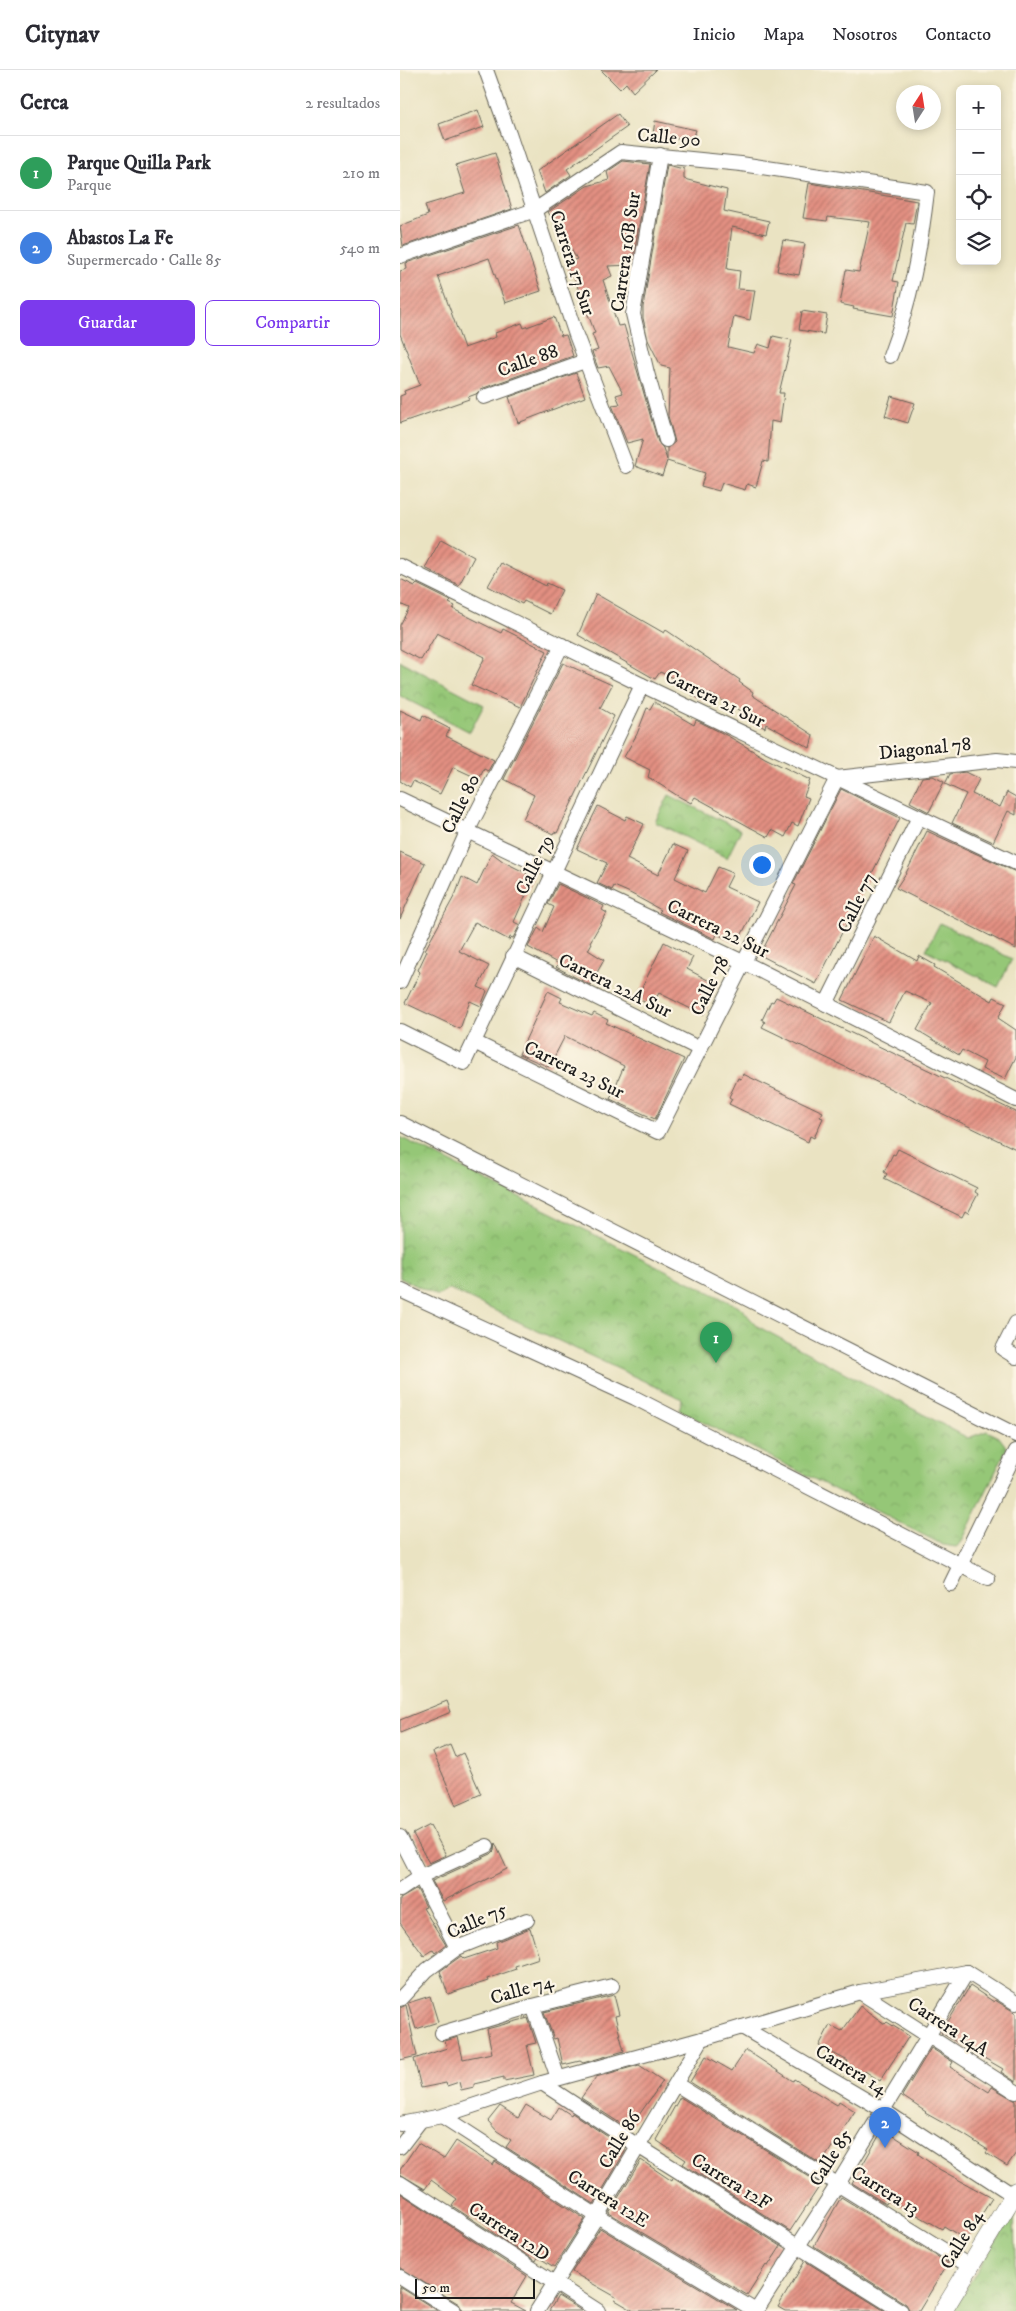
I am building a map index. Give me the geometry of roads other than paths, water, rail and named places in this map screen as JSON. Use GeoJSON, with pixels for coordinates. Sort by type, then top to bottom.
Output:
{"type":"FeatureCollection","features":[{"type":"Feature","properties":{"kind":"street","name":"Carrera 17 Sur"},"geometry":{"type":"LineString","coordinates":[[486,70],[585,361],[626,466]]}},
{"type":"Feature","properties":{"kind":"street","name":"Calle 90"},"geometry":{"type":"LineString","coordinates":[[400,256],[535,210],[621,152],[660,154],[741,164],[927,192],[920,251],[902,325],[890,356]]}},
{"type":"Feature","properties":{"kind":"street","name":"Carrera 16B Sur"},"geometry":{"type":"LineString","coordinates":[[660,154],[634,314],[647,373],[666,440]]}},
{"type":"Feature","properties":{"kind":"street","name":"Calle 88"},"geometry":{"type":"LineString","coordinates":[[484,397],[585,361]]}},
{"type":"Feature","properties":{"kind":"street","name":"Carrera 21 Sur"},"geometry":{"type":"LineString","coordinates":[[400,566],[642,685],[1016,864]]}},
{"type":"Feature","properties":{"kind":"street","name":"Calle 80"},"geometry":{"type":"LineString","coordinates":[[400,982],[468,832],[562,645]]}},
{"type":"Feature","properties":{"kind":"street","name":"Calle 79"},"geometry":{"type":"LineString","coordinates":[[400,1031],[464,1063],[642,685]]}},
{"type":"Feature","properties":{"kind":"street","name":"Diagonal 78"},"geometry":{"type":"LineString","coordinates":[[837,778],[997,760],[1016,762]]}},
{"type":"Feature","properties":{"kind":"street","name":"Calle 78"},"geometry":{"type":"LineString","coordinates":[[658,1132],[837,778]]}},
{"type":"Feature","properties":{"kind":"street","name":"Carrera 22 Sur"},"geometry":{"type":"LineString","coordinates":[[400,799],[743,962],[1016,1100]]}},
{"type":"Feature","properties":{"kind":"street","name":"Calle 77"},"geometry":{"type":"LineString","coordinates":[[826,1004],[919,817]]}},
{"type":"Feature","properties":{"kind":"street","name":"Carrera 22A Sur"},"geometry":{"type":"LineString","coordinates":[[513,956],[700,1049]]}},
{"type":"Feature","properties":{"kind":"street","name":"Carrera 23 Sur"},"geometry":{"type":"LineString","coordinates":[[474,1042],[658,1132]]}},
{"type":"Feature","properties":{"kind":"street"},"geometry":{"type":"LineString","coordinates":[[400,1123],[1016,1435]]}},
{"type":"Feature","properties":{"kind":"street"},"geometry":{"type":"LineString","coordinates":[[400,1290],[635,1398],[988,1579]]}},
{"type":"Feature","properties":{"kind":"street"},"geometry":{"type":"LineString","coordinates":[[1016,1323],[1004,1349],[1016,1357]]}},
{"type":"Feature","properties":{"kind":"street"},"geometry":{"type":"LineString","coordinates":[[951,1584],[1016,1451]]}},
{"type":"Feature","properties":{"kind":"street"},"geometry":{"type":"LineString","coordinates":[[400,1837],[457,1948]]}},
{"type":"Feature","properties":{"kind":"street"},"geometry":{"type":"LineString","coordinates":[[400,1890],[419,1877],[487,1846]]}},
{"type":"Feature","properties":{"kind":"street","name":"Calle 75"},"geometry":{"type":"LineString","coordinates":[[402,1992],[427,1970],[457,1948],[527,1920]]}},
{"type":"Feature","properties":{"kind":"street"},"geometry":{"type":"LineString","coordinates":[[400,2124],[442,2116],[542,2082],[702,2039],[860,1992],[967,1972],[1016,2003]]}},
{"type":"Feature","properties":{"kind":"street","name":"Calle 85"},"geometry":{"type":"LineString","coordinates":[[756,2311],[838,2184],[967,1972]]}},
{"type":"Feature","properties":{"kind":"street","name":"Calle 74"},"geometry":{"type":"LineString","coordinates":[[442,2033],[533,2006],[612,1986]]}},
{"type":"Feature","properties":{"kind":"street","name":"Carrera 14A"},"geometry":{"type":"LineString","coordinates":[[860,1992],[1016,2092]]}},
{"type":"Feature","properties":{"kind":"street"},"geometry":{"type":"LineString","coordinates":[[533,2006],[558,2078]]}},
{"type":"Feature","properties":{"kind":"street","name":"Carrera 14"},"geometry":{"type":"LineString","coordinates":[[742,2027],[883,2110],[1015,2195]]}},
{"type":"Feature","properties":{"kind":"street","name":"Calle 86"},"geometry":{"type":"LineString","coordinates":[[537,2311],[597,2216],[702,2039]]}},
{"type":"Feature","properties":{"kind":"street","name":"Carrera 12F"},"geometry":{"type":"LineString","coordinates":[[542,2082],[638,2146],[901,2311]]}},
{"type":"Feature","properties":{"kind":"street","name":"Carrera 13"},"geometry":{"type":"LineString","coordinates":[[676,2084],[971,2267]]}},
{"type":"Feature","properties":{"kind":"street","name":"Carrera 12E"},"geometry":{"type":"LineString","coordinates":[[442,2116],[597,2216],[756,2311]]}},
{"type":"Feature","properties":{"kind":"street"},"geometry":{"type":"LineString","coordinates":[[400,2147],[420,2121]]}},
{"type":"Feature","properties":{"kind":"street","name":"Carrera 12D"},"geometry":{"type":"LineString","coordinates":[[400,2183],[554,2285],[598,2311]]}},
{"type":"Feature","properties":{"kind":"street","name":"Calle 84"},"geometry":{"type":"LineString","coordinates":[[944,2311],[1015,2195]]}},
{"type":"Feature","properties":{"kind":"street"},"geometry":{"type":"LineString","coordinates":[[400,2277],[454,2311]]}},
{"type":"Feature","properties":{"kind":"place","name":"Parque Quilla Park"},"geometry":{"type":"Point","coordinates":[716,1363]}},
{"type":"Feature","properties":{"kind":"place","name":"Abastos La Fe"},"geometry":{"type":"Point","coordinates":[885,2148]}}]}
